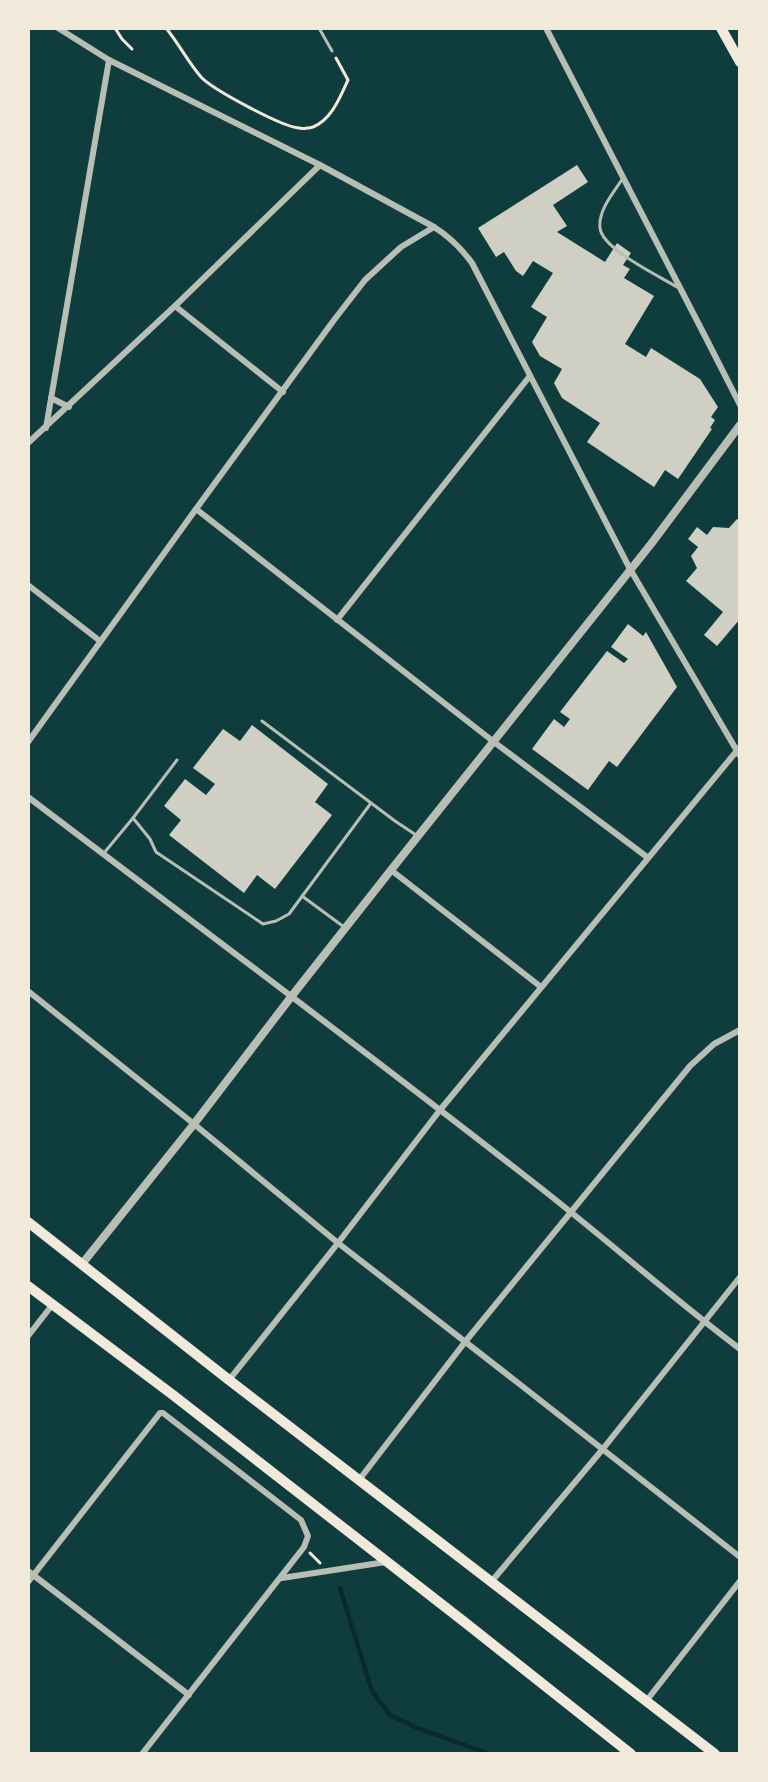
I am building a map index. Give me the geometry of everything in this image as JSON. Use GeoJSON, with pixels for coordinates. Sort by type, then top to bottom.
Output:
{"type":"FeatureCollection","features":[{"type":"Feature","properties":{"kind":"main road"},"geometry":{"type":"LineString","coordinates":[[721,28],[740,62]]}},
{"type":"Feature","properties":{"kind":"main road"},"geometry":{"type":"LineString","coordinates":[[28,1222],[229,1380],[715,1754]]}},
{"type":"Feature","properties":{"kind":"main road"},"geometry":{"type":"LineString","coordinates":[[28,1286],[631,1754]]}},
{"type":"Feature","properties":{"kind":"street"},"geometry":{"type":"LineString","coordinates":[[58,28],[109,60],[320,165],[434,227],[459,246],[472,263],[630,569],[738,751],[647,857],[440,1110],[229,1380]]}},
{"type":"Feature","properties":{"kind":"street"},"geometry":{"type":"LineString","coordinates":[[546,28],[740,405]]}},
{"type":"Feature","properties":{"kind":"street"},"geometry":{"type":"LineString","coordinates":[[46,428],[109,60]]}},
{"type":"Feature","properties":{"kind":"street"},"geometry":{"type":"LineString","coordinates":[[28,443],[69,407],[320,165]]}},
{"type":"Feature","properties":{"kind":"street"},"geometry":{"type":"LineString","coordinates":[[28,742],[365,280],[401,247],[434,227]]}},
{"type":"Feature","properties":{"kind":"street"},"geometry":{"type":"LineString","coordinates":[[175,306],[283,392]]}},
{"type":"Feature","properties":{"kind":"street"},"geometry":{"type":"LineString","coordinates":[[337,620],[529,376]]}},
{"type":"Feature","properties":{"kind":"street"},"geometry":{"type":"LineString","coordinates":[[51,398],[69,407]]}},
{"type":"Feature","properties":{"kind":"street"},"geometry":{"type":"LineString","coordinates":[[82,1264],[630,569],[740,425]]}},
{"type":"Feature","properties":{"kind":"street"},"geometry":{"type":"LineString","coordinates":[[196,509],[494,742],[647,857]]}},
{"type":"Feature","properties":{"kind":"street"},"geometry":{"type":"LineString","coordinates":[[28,585],[100,641]]}},
{"type":"Feature","properties":{"kind":"street"},"geometry":{"type":"LineString","coordinates":[[28,797],[572,1212],[704,1322],[740,1348]]}},
{"type":"Feature","properties":{"kind":"street"},"geometry":{"type":"LineString","coordinates":[[391,870],[541,987]]}},
{"type":"Feature","properties":{"kind":"street"},"geometry":{"type":"LineString","coordinates":[[28,991],[338,1243],[740,1557]]}},
{"type":"Feature","properties":{"kind":"street"},"geometry":{"type":"LineString","coordinates":[[359,1480],[465,1342],[690,1066],[714,1044],[740,1030]]}},
{"type":"Feature","properties":{"kind":"street"},"geometry":{"type":"LineString","coordinates":[[492,1581],[602,1450],[740,1277]]}},
{"type":"Feature","properties":{"kind":"street"},"geometry":{"type":"LineString","coordinates":[[28,1336],[53,1304]]}},
{"type":"Feature","properties":{"kind":"street"},"geometry":{"type":"LineString","coordinates":[[28,1582],[31,1573],[157,1414],[163,1413],[301,1520],[308,1536],[304,1547],[142,1754]]}},
{"type":"Feature","properties":{"kind":"street"},"geometry":{"type":"LineString","coordinates":[[281,1578],[386,1562]]}},
{"type":"Feature","properties":{"kind":"street"},"geometry":{"type":"LineString","coordinates":[[31,1573],[189,1695]]}},
{"type":"Feature","properties":{"kind":"street"},"geometry":{"type":"LineString","coordinates":[[647,1700],[740,1581]]}},
{"type":"Feature","properties":{"kind":"lane"},"geometry":{"type":"LineString","coordinates":[[319,28],[332,51]]}},
{"type":"Feature","properties":{"kind":"lane"},"geometry":{"type":"LineString","coordinates":[[623,177],[602,214],[600,228],[604,240],[613,249],[681,289]]}},
{"type":"Feature","properties":{"kind":"lane"},"geometry":{"type":"LineString","coordinates":[[262,721],[418,836]]}},
{"type":"Feature","properties":{"kind":"lane"},"geometry":{"type":"LineString","coordinates":[[103,854],[177,759]]}},
{"type":"Feature","properties":{"kind":"lane"},"geometry":{"type":"LineString","coordinates":[[133,818],[150,839],[156,852],[263,924],[276,921],[289,914],[371,802]]}},
{"type":"Feature","properties":{"kind":"lane"},"geometry":{"type":"LineString","coordinates":[[302,896],[345,928]]}},
{"type":"Feature","properties":{"kind":"path"},"geometry":{"type":"LineString","coordinates":[[115,28],[132,49]]}},
{"type":"Feature","properties":{"kind":"path"},"geometry":{"type":"LineString","coordinates":[[166,28],[203,79],[257,111],[298,128],[312,127],[326,117],[342,94],[348,80],[332,51]]}},
{"type":"Feature","properties":{"kind":"path"},"geometry":{"type":"LineString","coordinates":[[304,1547],[326,1570]]}},
{"type":"Feature","properties":{"kind":"building"},"geometry":{"type":"Polygon","coordinates":[[[577,165],[588,182],[553,205],[567,226],[557,232],[605,262],[617,243],[631,253],[623,265],[630,269],[624,278],[654,296],[625,344],[646,357],[651,348],[700,379],[718,407],[711,417],[715,420],[710,428],[712,429],[678,479],[665,470],[654,487],[587,442],[600,423],[562,398],[554,383],[562,369],[540,356],[532,342],[547,317],[531,307],[553,273],[533,261],[523,276],[516,271],[504,252],[496,257],[478,228],[577,165]]]}},
{"type":"Feature","properties":{"kind":"building"},"geometry":{"type":"Polygon","coordinates":[[[737,519],[740,521],[740,619],[717,646],[704,635],[723,612],[686,581],[697,568],[691,556],[698,547],[688,539],[697,527],[707,535],[713,527],[729,528],[737,519]]]}},
{"type":"Feature","properties":{"kind":"building"},"geometry":{"type":"Polygon","coordinates":[[[628,624],[643,636],[646,632],[677,687],[617,767],[609,761],[588,790],[532,749],[554,719],[564,727],[570,719],[560,712],[607,651],[624,663],[628,659],[611,647],[628,624]]]}},
{"type":"Feature","properties":{"kind":"building"},"geometry":{"type":"Polygon","coordinates":[[[252,725],[328,784],[315,802],[332,815],[275,889],[257,875],[244,893],[169,835],[181,820],[164,806],[185,779],[206,795],[215,784],[193,768],[223,729],[240,741],[252,725]]]}},
{"type":"Feature","properties":{"kind":"waterway"},"geometry":{"type":"LineString","coordinates":[[340,1588],[372,1691],[390,1715],[417,1728],[490,1754]]}}]}
